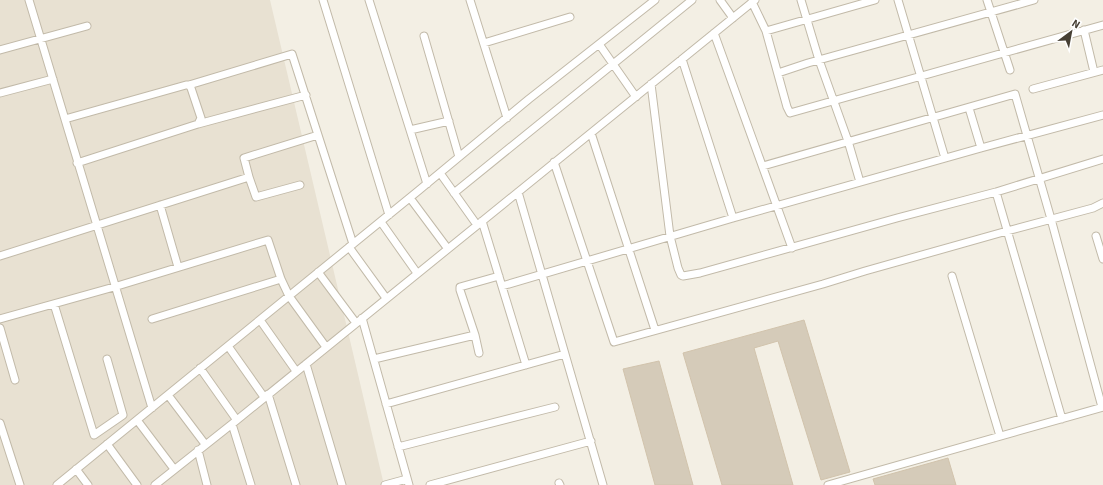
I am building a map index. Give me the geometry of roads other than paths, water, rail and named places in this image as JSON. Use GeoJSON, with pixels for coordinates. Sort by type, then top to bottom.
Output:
{"type":"FeatureCollection","features":[{"type":"Feature","properties":{"kind":"street"},"geometry":{"type":"LineString","coordinates":[[29,0],[114,287],[152,408]]}},
{"type":"Feature","properties":{"kind":"street"},"geometry":{"type":"LineString","coordinates":[[323,0],[389,215]]}},
{"type":"Feature","properties":{"kind":"street"},"geometry":{"type":"LineString","coordinates":[[369,0],[427,184]]}},
{"type":"Feature","properties":{"kind":"street"},"geometry":{"type":"LineString","coordinates":[[472,0],[507,118]]}},
{"type":"Feature","properties":{"kind":"street"},"geometry":{"type":"LineString","coordinates":[[57,485],[507,118],[655,0]]}},
{"type":"Feature","properties":{"kind":"street"},"geometry":{"type":"LineString","coordinates":[[454,193],[692,0]]}},
{"type":"Feature","properties":{"kind":"street"},"geometry":{"type":"LineString","coordinates":[[720,0],[733,18]]}},
{"type":"Feature","properties":{"kind":"street"},"geometry":{"type":"LineString","coordinates":[[801,0],[819,60],[848,141],[860,182]]}},
{"type":"Feature","properties":{"kind":"street"},"geometry":{"type":"LineString","coordinates":[[766,31],[875,0]]}},
{"type":"Feature","properties":{"kind":"street"},"geometry":{"type":"LineString","coordinates":[[898,0],[945,158]]}},
{"type":"Feature","properties":{"kind":"street"},"geometry":{"type":"LineString","coordinates":[[987,0],[1010,70]]}},
{"type":"Feature","properties":{"kind":"street"},"geometry":{"type":"LineString","coordinates":[[778,73],[819,60],[1034,0]]}},
{"type":"Feature","properties":{"kind":"street"},"geometry":{"type":"LineString","coordinates":[[159,483],[174,469],[754,1],[766,31],[790,113],[1103,25]]}},
{"type":"Feature","properties":{"kind":"street"},"geometry":{"type":"LineString","coordinates":[[484,43],[570,16]]}},
{"type":"Feature","properties":{"kind":"street"},"geometry":{"type":"LineString","coordinates":[[0,50],[87,26]]}},
{"type":"Feature","properties":{"kind":"street"},"geometry":{"type":"LineString","coordinates":[[1084,30],[1094,72]]}},
{"type":"Feature","properties":{"kind":"street"},"geometry":{"type":"LineString","coordinates":[[714,33],[792,248]]}},
{"type":"Feature","properties":{"kind":"street"},"geometry":{"type":"LineString","coordinates":[[424,36],[459,157]]}},
{"type":"Feature","properties":{"kind":"street"},"geometry":{"type":"LineString","coordinates":[[599,44],[636,97]]}},
{"type":"Feature","properties":{"kind":"street"},"geometry":{"type":"LineString","coordinates":[[64,119],[189,85],[292,54],[306,95],[351,246],[386,298]]}},
{"type":"Feature","properties":{"kind":"street"},"geometry":{"type":"LineString","coordinates":[[682,59],[733,218]]}},
{"type":"Feature","properties":{"kind":"street"},"geometry":{"type":"LineString","coordinates":[[1033,89],[1103,70]]}},
{"type":"Feature","properties":{"kind":"street"},"geometry":{"type":"LineString","coordinates":[[0,93],[53,79]]}},
{"type":"Feature","properties":{"kind":"street"},"geometry":{"type":"LineString","coordinates":[[651,84],[670,236],[678,268],[683,276],[700,273],[996,192],[1103,159]]}},
{"type":"Feature","properties":{"kind":"street"},"geometry":{"type":"LineString","coordinates":[[189,85],[201,118],[198,124]]}},
{"type":"Feature","properties":{"kind":"street"},"geometry":{"type":"LineString","coordinates":[[763,166],[1015,94],[1040,178],[1102,407],[828,485]]}},
{"type":"Feature","properties":{"kind":"street"},"geometry":{"type":"LineString","coordinates":[[77,163],[198,124],[306,95]]}},
{"type":"Feature","properties":{"kind":"street"},"geometry":{"type":"LineString","coordinates":[[969,108],[981,148]]}},
{"type":"Feature","properties":{"kind":"street"},"geometry":{"type":"LineString","coordinates":[[502,286],[777,205],[1103,115]]}},
{"type":"Feature","properties":{"kind":"street"},"geometry":{"type":"LineString","coordinates":[[410,130],[449,121]]}},
{"type":"Feature","properties":{"kind":"street"},"geometry":{"type":"LineString","coordinates":[[591,133],[655,330]]}},
{"type":"Feature","properties":{"kind":"street"},"geometry":{"type":"LineString","coordinates":[[300,185],[256,197],[244,158],[318,135]]}},
{"type":"Feature","properties":{"kind":"street"},"geometry":{"type":"LineString","coordinates":[[554,162],[614,342],[823,284],[865,270],[1051,218],[1093,208],[1103,203]]}},
{"type":"Feature","properties":{"kind":"street"},"geometry":{"type":"LineString","coordinates":[[440,173],[454,193],[480,223],[499,276],[526,365]]}},
{"type":"Feature","properties":{"kind":"street"},"geometry":{"type":"LineString","coordinates":[[0,256],[249,177]]}},
{"type":"Feature","properties":{"kind":"street"},"geometry":{"type":"LineString","coordinates":[[518,192],[603,485]]}},
{"type":"Feature","properties":{"kind":"street"},"geometry":{"type":"LineString","coordinates":[[996,192],[1062,419]]}},
{"type":"Feature","properties":{"kind":"street"},"geometry":{"type":"LineString","coordinates":[[410,198],[448,249]]}},
{"type":"Feature","properties":{"kind":"street"},"geometry":{"type":"LineString","coordinates":[[160,205],[178,267]]}},
{"type":"Feature","properties":{"kind":"street"},"geometry":{"type":"LineString","coordinates":[[381,222],[417,273]]}},
{"type":"Feature","properties":{"kind":"street"},"geometry":{"type":"LineString","coordinates":[[1096,236],[1103,260]]}},
{"type":"Feature","properties":{"kind":"street"},"geometry":{"type":"LineString","coordinates":[[0,319],[114,287],[268,240],[281,279],[289,296],[326,347]]}},
{"type":"Feature","properties":{"kind":"street"},"geometry":{"type":"LineString","coordinates":[[318,272],[356,322]]}},
{"type":"Feature","properties":{"kind":"street"},"geometry":{"type":"LineString","coordinates":[[479,353],[460,287],[499,276]]}},
{"type":"Feature","properties":{"kind":"street"},"geometry":{"type":"LineString","coordinates":[[952,276],[1000,436]]}},
{"type":"Feature","properties":{"kind":"street"},"geometry":{"type":"LineString","coordinates":[[152,319],[281,279]]}},
{"type":"Feature","properties":{"kind":"street"},"geometry":{"type":"LineString","coordinates":[[54,304],[94,435],[124,415],[107,359]]}},
{"type":"Feature","properties":{"kind":"street"},"geometry":{"type":"LineString","coordinates":[[362,318],[408,482],[385,485]]}},
{"type":"Feature","properties":{"kind":"street"},"geometry":{"type":"LineString","coordinates":[[260,320],[296,371]]}},
{"type":"Feature","properties":{"kind":"street"},"geometry":{"type":"LineString","coordinates":[[0,328],[15,380]]}},
{"type":"Feature","properties":{"kind":"street"},"geometry":{"type":"LineString","coordinates":[[374,359],[475,335]]}},
{"type":"Feature","properties":{"kind":"street"},"geometry":{"type":"LineString","coordinates":[[228,346],[266,395],[296,485]]}},
{"type":"Feature","properties":{"kind":"street"},"geometry":{"type":"LineString","coordinates":[[386,404],[566,354]]}},
{"type":"Feature","properties":{"kind":"street"},"geometry":{"type":"LineString","coordinates":[[306,364],[342,485]]}},
{"type":"Feature","properties":{"kind":"street"},"geometry":{"type":"LineString","coordinates":[[200,368],[234,422],[251,485]]}},
{"type":"Feature","properties":{"kind":"street"},"geometry":{"type":"LineString","coordinates":[[168,394],[205,444]]}},
{"type":"Feature","properties":{"kind":"street"},"geometry":{"type":"LineString","coordinates":[[398,447],[555,407]]}},
{"type":"Feature","properties":{"kind":"street"},"geometry":{"type":"LineString","coordinates":[[137,420],[174,469]]}},
{"type":"Feature","properties":{"kind":"street"},"geometry":{"type":"LineString","coordinates":[[0,423],[20,485]]}},
{"type":"Feature","properties":{"kind":"street"},"geometry":{"type":"LineString","coordinates":[[430,485],[590,440]]}},
{"type":"Feature","properties":{"kind":"street"},"geometry":{"type":"LineString","coordinates":[[107,444],[137,485]]}},
{"type":"Feature","properties":{"kind":"street"},"geometry":{"type":"LineString","coordinates":[[198,450],[207,485]]}},
{"type":"Feature","properties":{"kind":"street"},"geometry":{"type":"LineString","coordinates":[[76,469],[88,485]]}}]}
